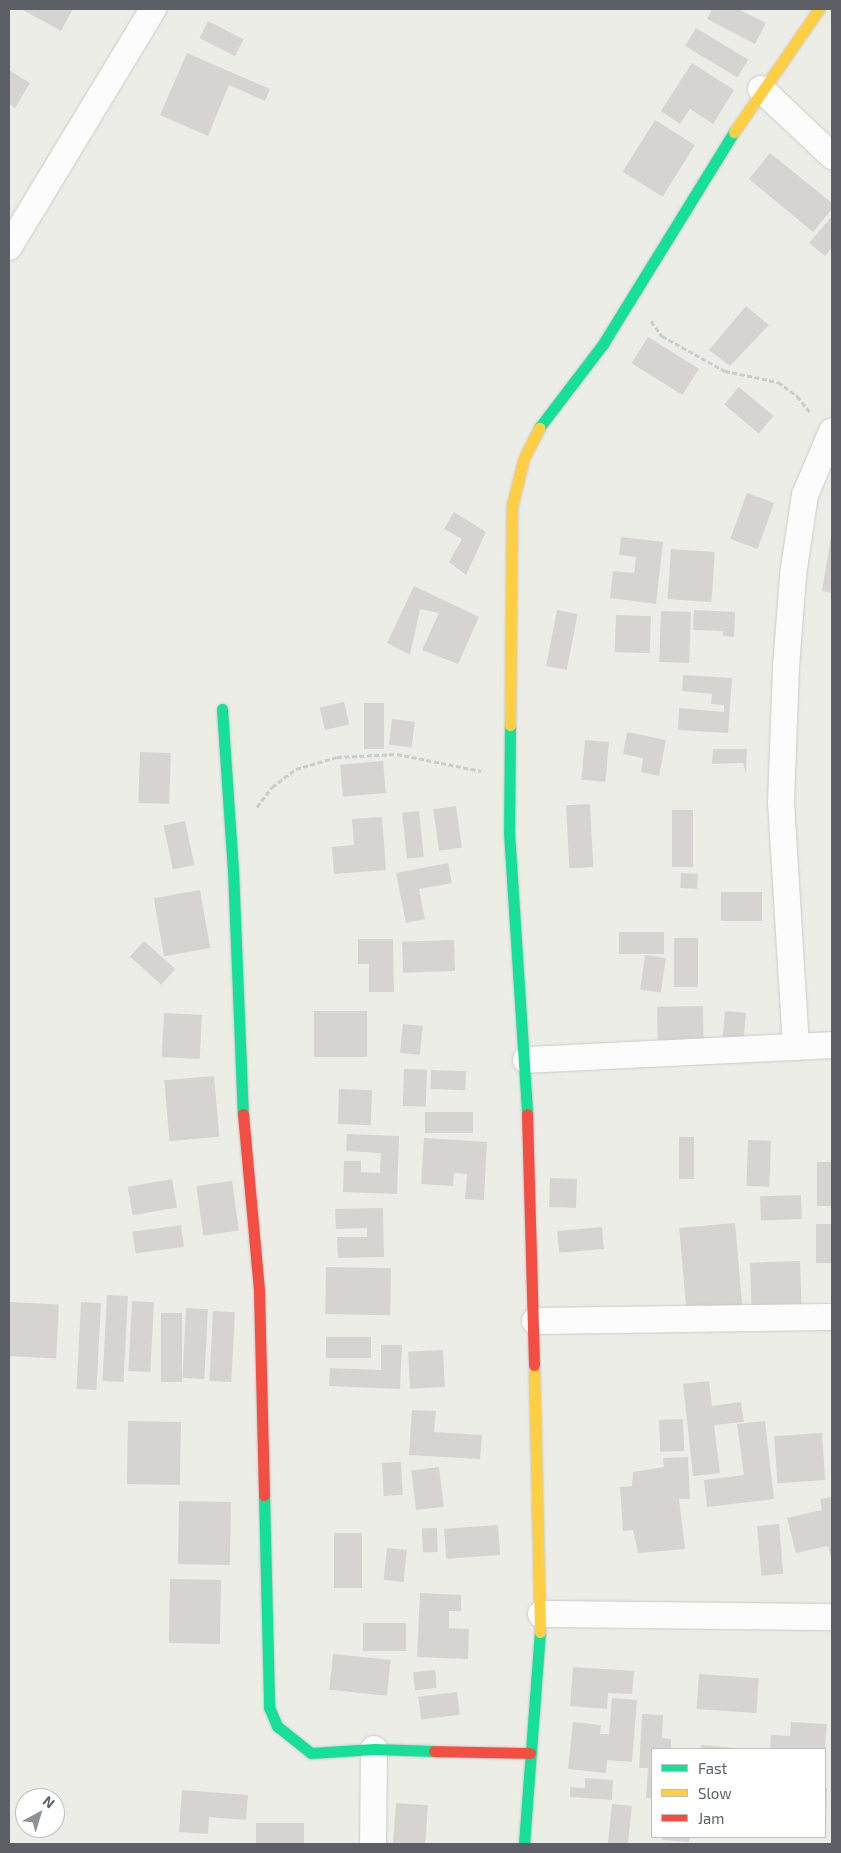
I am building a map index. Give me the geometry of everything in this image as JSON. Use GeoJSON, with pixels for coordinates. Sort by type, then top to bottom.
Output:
{"type":"FeatureCollection","features":[{"type":"Feature","properties":{"kind":"street"},"geometry":{"type":"LineString","coordinates":[[9,247],[153,9]]}},
{"type":"Feature","properties":{"kind":"street"},"geometry":{"type":"LineString","coordinates":[[524,1844],[541,1614],[535,1321],[526,1060],[509,832],[512,777],[512,506],[524,458],[541,423],[602,344],[633,298],[761,89],[819,9]]}},
{"type":"Feature","properties":{"kind":"street"},"geometry":{"type":"LineString","coordinates":[[761,89],[832,156]]}},
{"type":"Feature","properties":{"kind":"street"},"geometry":{"type":"LineString","coordinates":[[796,1047],[781,803],[786,667],[793,575],[805,495],[831,433]]}},
{"type":"Feature","properties":{"kind":"street"},"geometry":{"type":"LineString","coordinates":[[222,709],[233,868],[242,1101],[259,1291],[269,1707],[277,1726],[292,1741],[310,1753],[374,1749],[530,1753]]}},
{"type":"Feature","properties":{"kind":"street"},"geometry":{"type":"LineString","coordinates":[[526,1060],[832,1045]]}},
{"type":"Feature","properties":{"kind":"street"},"geometry":{"type":"LineString","coordinates":[[535,1321],[832,1316]]}},
{"type":"Feature","properties":{"kind":"street"},"geometry":{"type":"LineString","coordinates":[[541,1614],[832,1617]]}},
{"type":"Feature","properties":{"kind":"street"},"geometry":{"type":"LineString","coordinates":[[373,1844],[374,1749]]}},
{"type":"Feature","properties":{"kind":"path"},"geometry":{"type":"LineString","coordinates":[[633,298],[662,336],[725,371],[778,382],[797,396],[831,433]]}},
{"type":"Feature","properties":{"kind":"path"},"geometry":{"type":"LineString","coordinates":[[253,813],[272,787],[296,769],[337,757],[397,754],[512,777]]}},
{"type":"Feature","properties":{"kind":"building"},"geometry":{"type":"Polygon","coordinates":[[[21,9],[73,9],[61,31],[21,9]]]}},
{"type":"Feature","properties":{"kind":"building"},"geometry":{"type":"Polygon","coordinates":[[[712,9],[738,9],[766,23],[755,44],[707,19],[712,9]]]}},
{"type":"Feature","properties":{"kind":"building"},"geometry":{"type":"Polygon","coordinates":[[[208,21],[244,39],[235,56],[199,38],[208,21]]]}},
{"type":"Feature","properties":{"kind":"building"},"geometry":{"type":"Polygon","coordinates":[[[696,28],[748,59],[737,77],[685,46],[696,28]]]}},
{"type":"Feature","properties":{"kind":"building"},"geometry":{"type":"Polygon","coordinates":[[[187,53],[270,89],[265,101],[229,85],[208,136],[160,115],[187,53]]]}},
{"type":"Feature","properties":{"kind":"building"},"geometry":{"type":"Polygon","coordinates":[[[692,63],[734,90],[713,124],[690,109],[680,124],[661,111],[692,63]]]}},
{"type":"Feature","properties":{"kind":"building"},"geometry":{"type":"Polygon","coordinates":[[[9,70],[30,83],[15,108],[9,104],[9,70]]]}},
{"type":"Feature","properties":{"kind":"building"},"geometry":{"type":"Polygon","coordinates":[[[655,120],[695,145],[663,197],[623,172],[655,120]]]}},
{"type":"Feature","properties":{"kind":"building"},"geometry":{"type":"Polygon","coordinates":[[[770,153],[832,203],[832,209],[813,232],[749,179],[770,153]]]}},
{"type":"Feature","properties":{"kind":"building"},"geometry":{"type":"Polygon","coordinates":[[[832,216],[832,248],[825,256],[809,243],[832,216]]]}},
{"type":"Feature","properties":{"kind":"building"},"geometry":{"type":"Polygon","coordinates":[[[746,306],[769,325],[730,366],[709,350],[746,306]]]}},
{"type":"Feature","properties":{"kind":"building"},"geometry":{"type":"Polygon","coordinates":[[[648,337],[699,369],[682,395],[632,363],[648,337]]]}},
{"type":"Feature","properties":{"kind":"building"},"geometry":{"type":"Polygon","coordinates":[[[739,387],[773,416],[759,434],[724,405],[739,387]]]}},
{"type":"Feature","properties":{"kind":"building"},"geometry":{"type":"Polygon","coordinates":[[[747,493],[774,503],[757,549],[730,539],[747,493]]]}},
{"type":"Feature","properties":{"kind":"building"},"geometry":{"type":"Polygon","coordinates":[[[454,512],[486,532],[466,575],[449,562],[462,539],[444,529],[454,512]]]}},
{"type":"Feature","properties":{"kind":"building"},"geometry":{"type":"Polygon","coordinates":[[[832,530],[832,593],[822,591],[832,530]]]}},
{"type":"Feature","properties":{"kind":"building"},"geometry":{"type":"Polygon","coordinates":[[[621,537],[663,542],[656,604],[610,598],[613,571],[634,573],[636,557],[619,555],[621,537]]]}},
{"type":"Feature","properties":{"kind":"building"},"geometry":{"type":"Polygon","coordinates":[[[671,549],[715,552],[711,602],[668,599],[671,549]]]}},
{"type":"Feature","properties":{"kind":"building"},"geometry":{"type":"Polygon","coordinates":[[[414,586],[479,617],[458,664],[422,650],[439,613],[420,609],[410,655],[387,643],[414,586]]]}},
{"type":"Feature","properties":{"kind":"building"},"geometry":{"type":"Polygon","coordinates":[[[557,610],[578,614],[567,670],[546,666],[557,610]]]}},
{"type":"Feature","properties":{"kind":"building"},"geometry":{"type":"Polygon","coordinates":[[[694,610],[735,612],[734,637],[723,636],[723,631],[693,630],[694,610]]]}},
{"type":"Feature","properties":{"kind":"building"},"geometry":{"type":"Polygon","coordinates":[[[661,611],[691,612],[689,663],[659,662],[661,611]]]}},
{"type":"Feature","properties":{"kind":"building"},"geometry":{"type":"Polygon","coordinates":[[[616,615],[651,616],[650,653],[615,652],[616,615]]]}},
{"type":"Feature","properties":{"kind":"building"},"geometry":{"type":"Polygon","coordinates":[[[683,675],[732,678],[728,733],[678,730],[679,708],[724,712],[724,705],[711,704],[712,694],[682,691],[683,675]]]}},
{"type":"Feature","properties":{"kind":"building"},"geometry":{"type":"Polygon","coordinates":[[[344,702],[349,724],[325,730],[320,708],[344,702]]]}},
{"type":"Feature","properties":{"kind":"building"},"geometry":{"type":"Polygon","coordinates":[[[364,703],[384,703],[384,749],[364,749],[364,703]]]}},
{"type":"Feature","properties":{"kind":"building"},"geometry":{"type":"Polygon","coordinates":[[[392,719],[415,722],[412,748],[389,745],[392,719]]]}},
{"type":"Feature","properties":{"kind":"building"},"geometry":{"type":"Polygon","coordinates":[[[627,732],[666,740],[659,776],[641,772],[643,758],[623,754],[627,732]]]}},
{"type":"Feature","properties":{"kind":"building"},"geometry":{"type":"Polygon","coordinates":[[[585,740],[609,742],[605,782],[582,780],[585,740]]]}},
{"type":"Feature","properties":{"kind":"building"},"geometry":{"type":"Polygon","coordinates":[[[713,749],[747,749],[746,774],[743,763],[712,764],[713,749]]]}},
{"type":"Feature","properties":{"kind":"building"},"geometry":{"type":"Polygon","coordinates":[[[140,752],[171,753],[169,804],[138,803],[140,752]]]}},
{"type":"Feature","properties":{"kind":"building"},"geometry":{"type":"Polygon","coordinates":[[[383,761],[386,793],[343,797],[340,765],[383,761]]]}},
{"type":"Feature","properties":{"kind":"building"},"geometry":{"type":"Polygon","coordinates":[[[590,804],[593,867],[569,868],[566,805],[590,804]]]}},
{"type":"Feature","properties":{"kind":"building"},"geometry":{"type":"Polygon","coordinates":[[[456,806],[462,848],[439,851],[433,809],[456,806]]]}},
{"type":"Feature","properties":{"kind":"building"},"geometry":{"type":"Polygon","coordinates":[[[672,810],[693,810],[693,867],[672,867],[672,810]]]}},
{"type":"Feature","properties":{"kind":"building"},"geometry":{"type":"Polygon","coordinates":[[[419,811],[424,857],[407,859],[402,813],[419,811]]]}},
{"type":"Feature","properties":{"kind":"building"},"geometry":{"type":"Polygon","coordinates":[[[382,817],[386,870],[334,874],[332,847],[354,845],[352,819],[382,817]]]}},
{"type":"Feature","properties":{"kind":"building"},"geometry":{"type":"Polygon","coordinates":[[[185,821],[194,865],[173,870],[163,826],[185,821]]]}},
{"type":"Feature","properties":{"kind":"building"},"geometry":{"type":"Polygon","coordinates":[[[448,863],[452,883],[419,889],[425,919],[406,923],[396,873],[448,863]]]}},
{"type":"Feature","properties":{"kind":"building"},"geometry":{"type":"Polygon","coordinates":[[[681,873],[698,874],[697,889],[680,888],[681,873]]]}},
{"type":"Feature","properties":{"kind":"building"},"geometry":{"type":"Polygon","coordinates":[[[200,890],[210,948],[164,956],[154,898],[200,890]]]}},
{"type":"Feature","properties":{"kind":"building"},"geometry":{"type":"Polygon","coordinates":[[[721,892],[762,892],[762,921],[721,921],[721,892]]]}},
{"type":"Feature","properties":{"kind":"building"},"geometry":{"type":"Polygon","coordinates":[[[619,932],[664,932],[664,954],[619,954],[619,932]]]}},
{"type":"Feature","properties":{"kind":"building"},"geometry":{"type":"Polygon","coordinates":[[[674,938],[698,938],[698,987],[674,987],[674,938]]]}},
{"type":"Feature","properties":{"kind":"building"},"geometry":{"type":"Polygon","coordinates":[[[358,939],[393,939],[394,992],[369,992],[369,964],[358,964],[358,939]]]}},
{"type":"Feature","properties":{"kind":"building"},"geometry":{"type":"Polygon","coordinates":[[[454,940],[455,971],[403,973],[402,942],[454,940]]]}},
{"type":"Feature","properties":{"kind":"building"},"geometry":{"type":"Polygon","coordinates":[[[144,941],[175,969],[161,985],[130,957],[144,941]]]}},
{"type":"Feature","properties":{"kind":"building"},"geometry":{"type":"Polygon","coordinates":[[[645,955],[666,958],[661,993],[640,990],[645,955]]]}},
{"type":"Feature","properties":{"kind":"building"},"geometry":{"type":"Polygon","coordinates":[[[703,1006],[704,1052],[658,1053],[657,1007],[703,1006]]]}},
{"type":"Feature","properties":{"kind":"building"},"geometry":{"type":"Polygon","coordinates":[[[314,1011],[367,1011],[367,1057],[314,1057],[314,1011]]]}},
{"type":"Feature","properties":{"kind":"building"},"geometry":{"type":"Polygon","coordinates":[[[725,1011],[746,1013],[744,1040],[723,1038],[725,1011]]]}},
{"type":"Feature","properties":{"kind":"building"},"geometry":{"type":"Polygon","coordinates":[[[164,1013],[202,1015],[200,1059],[162,1057],[164,1013]]]}},
{"type":"Feature","properties":{"kind":"building"},"geometry":{"type":"Polygon","coordinates":[[[403,1024],[423,1026],[420,1055],[400,1053],[403,1024]]]}},
{"type":"Feature","properties":{"kind":"building"},"geometry":{"type":"Polygon","coordinates":[[[404,1069],[427,1070],[426,1107],[403,1106],[404,1069]]]}},
{"type":"Feature","properties":{"kind":"building"},"geometry":{"type":"Polygon","coordinates":[[[431,1070],[466,1071],[465,1090],[430,1089],[431,1070]]]}},
{"type":"Feature","properties":{"kind":"building"},"geometry":{"type":"Polygon","coordinates":[[[214,1076],[219,1137],[170,1141],[164,1080],[214,1076]]]}},
{"type":"Feature","properties":{"kind":"building"},"geometry":{"type":"Polygon","coordinates":[[[339,1089],[372,1090],[371,1125],[338,1124],[339,1089]]]}},
{"type":"Feature","properties":{"kind":"building"},"geometry":{"type":"Polygon","coordinates":[[[425,1112],[473,1112],[473,1133],[425,1133],[425,1112]]]}},
{"type":"Feature","properties":{"kind":"building"},"geometry":{"type":"Polygon","coordinates":[[[347,1134],[399,1136],[397,1194],[343,1192],[344,1161],[361,1161],[361,1172],[380,1173],[381,1153],[346,1151],[347,1134]]]}},
{"type":"Feature","properties":{"kind":"building"},"geometry":{"type":"Polygon","coordinates":[[[679,1137],[694,1137],[694,1179],[679,1179],[679,1137]]]}},
{"type":"Feature","properties":{"kind":"building"},"geometry":{"type":"Polygon","coordinates":[[[424,1138],[487,1142],[484,1200],[465,1199],[467,1174],[454,1173],[453,1186],[421,1184],[424,1138]]]}},
{"type":"Feature","properties":{"kind":"building"},"geometry":{"type":"Polygon","coordinates":[[[748,1140],[771,1141],[769,1187],[746,1186],[748,1140]]]}},
{"type":"Feature","properties":{"kind":"building"},"geometry":{"type":"Polygon","coordinates":[[[817,1162],[832,1162],[832,1206],[817,1206],[817,1162]]]}},
{"type":"Feature","properties":{"kind":"building"},"geometry":{"type":"Polygon","coordinates":[[[550,1178],[577,1179],[576,1208],[549,1207],[550,1178]]]}},
{"type":"Feature","properties":{"kind":"building"},"geometry":{"type":"Polygon","coordinates":[[[172,1179],[177,1208],[133,1215],[128,1187],[172,1179]]]}},
{"type":"Feature","properties":{"kind":"building"},"geometry":{"type":"Polygon","coordinates":[[[232,1181],[239,1231],[203,1236],[196,1186],[232,1181]]]}},
{"type":"Feature","properties":{"kind":"building"},"geometry":{"type":"Polygon","coordinates":[[[801,1195],[802,1219],[761,1220],[760,1196],[801,1195]]]}},
{"type":"Feature","properties":{"kind":"building"},"geometry":{"type":"Polygon","coordinates":[[[383,1208],[384,1257],[338,1258],[337,1237],[367,1237],[367,1228],[336,1229],[335,1209],[383,1208]]]}},
{"type":"Feature","properties":{"kind":"building"},"geometry":{"type":"Polygon","coordinates":[[[735,1223],[743,1319],[688,1324],[679,1228],[735,1223]]]}},
{"type":"Feature","properties":{"kind":"building"},"geometry":{"type":"Polygon","coordinates":[[[816,1224],[832,1224],[832,1263],[816,1263],[816,1224]]]}},
{"type":"Feature","properties":{"kind":"building"},"geometry":{"type":"Polygon","coordinates":[[[181,1225],[184,1247],[136,1254],[132,1232],[181,1225]]]}},
{"type":"Feature","properties":{"kind":"building"},"geometry":{"type":"Polygon","coordinates":[[[602,1227],[604,1249],[559,1253],[557,1231],[602,1227]]]}},
{"type":"Feature","properties":{"kind":"building"},"geometry":{"type":"Polygon","coordinates":[[[800,1261],[802,1318],[752,1320],[750,1263],[800,1261]]]}},
{"type":"Feature","properties":{"kind":"building"},"geometry":{"type":"Polygon","coordinates":[[[326,1267],[391,1268],[390,1315],[325,1314],[326,1267]]]}},
{"type":"Feature","properties":{"kind":"building"},"geometry":{"type":"Polygon","coordinates":[[[107,1295],[128,1296],[123,1382],[102,1381],[107,1295]]]}},
{"type":"Feature","properties":{"kind":"building"},"geometry":{"type":"Polygon","coordinates":[[[132,1301],[154,1302],[150,1372],[128,1371],[132,1301]]]}},
{"type":"Feature","properties":{"kind":"building"},"geometry":{"type":"Polygon","coordinates":[[[9,1302],[59,1305],[56,1359],[9,1356],[9,1302]]]}},
{"type":"Feature","properties":{"kind":"building"},"geometry":{"type":"Polygon","coordinates":[[[81,1302],[101,1303],[96,1390],[76,1389],[81,1302]]]}},
{"type":"Feature","properties":{"kind":"building"},"geometry":{"type":"Polygon","coordinates":[[[186,1308],[208,1309],[204,1379],[182,1378],[186,1308]]]}},
{"type":"Feature","properties":{"kind":"building"},"geometry":{"type":"Polygon","coordinates":[[[213,1311],[235,1312],[231,1382],[209,1381],[213,1311]]]}},
{"type":"Feature","properties":{"kind":"building"},"geometry":{"type":"Polygon","coordinates":[[[161,1313],[182,1313],[182,1382],[161,1382],[161,1313]]]}},
{"type":"Feature","properties":{"kind":"building"},"geometry":{"type":"Polygon","coordinates":[[[326,1337],[371,1337],[371,1358],[326,1358],[326,1337]]]}},
{"type":"Feature","properties":{"kind":"building"},"geometry":{"type":"Polygon","coordinates":[[[381,1345],[402,1345],[400,1389],[329,1386],[330,1368],[381,1370],[381,1345]]]}},
{"type":"Feature","properties":{"kind":"building"},"geometry":{"type":"Polygon","coordinates":[[[443,1350],[445,1387],[410,1389],[408,1352],[443,1350]]]}},
{"type":"Feature","properties":{"kind":"building"},"geometry":{"type":"Polygon","coordinates":[[[709,1381],[712,1406],[741,1402],[744,1422],[714,1425],[720,1473],[693,1476],[683,1384],[709,1381]]]}},
{"type":"Feature","properties":{"kind":"building"},"geometry":{"type":"Polygon","coordinates":[[[412,1410],[436,1411],[434,1432],[482,1435],[480,1459],[409,1455],[412,1410]]]}},
{"type":"Feature","properties":{"kind":"building"},"geometry":{"type":"Polygon","coordinates":[[[683,1419],[684,1451],[660,1452],[659,1420],[683,1419]]]}},
{"type":"Feature","properties":{"kind":"building"},"geometry":{"type":"Polygon","coordinates":[[[128,1421],[181,1422],[180,1485],[127,1484],[128,1421]]]}},
{"type":"Feature","properties":{"kind":"building"},"geometry":{"type":"Polygon","coordinates":[[[765,1421],[774,1499],[707,1507],[704,1480],[744,1475],[737,1424],[765,1421]]]}},
{"type":"Feature","properties":{"kind":"building"},"geometry":{"type":"Polygon","coordinates":[[[822,1433],[825,1480],[777,1483],[774,1436],[822,1433]]]}},
{"type":"Feature","properties":{"kind":"building"},"geometry":{"type":"Polygon","coordinates":[[[688,1457],[690,1499],[679,1499],[685,1549],[638,1553],[633,1530],[623,1531],[620,1487],[632,1486],[633,1472],[664,1467],[663,1458],[688,1457]]]}},
{"type":"Feature","properties":{"kind":"building"},"geometry":{"type":"Polygon","coordinates":[[[401,1462],[403,1495],[384,1496],[382,1463],[401,1462]]]}},
{"type":"Feature","properties":{"kind":"building"},"geometry":{"type":"Polygon","coordinates":[[[439,1467],[444,1507],[416,1510],[411,1470],[439,1467]]]}},
{"type":"Feature","properties":{"kind":"building"},"geometry":{"type":"Polygon","coordinates":[[[832,1497],[832,1559],[828,1546],[796,1553],[787,1518],[822,1510],[820,1499],[832,1497]]]}},
{"type":"Feature","properties":{"kind":"building"},"geometry":{"type":"Polygon","coordinates":[[[179,1501],[231,1502],[230,1565],[178,1564],[179,1501]]]}},
{"type":"Feature","properties":{"kind":"building"},"geometry":{"type":"Polygon","coordinates":[[[779,1524],[783,1574],[761,1576],[757,1526],[779,1524]]]}},
{"type":"Feature","properties":{"kind":"building"},"geometry":{"type":"Polygon","coordinates":[[[498,1525],[500,1555],[446,1559],[444,1529],[498,1525]]]}},
{"type":"Feature","properties":{"kind":"building"},"geometry":{"type":"Polygon","coordinates":[[[437,1528],[438,1552],[423,1553],[422,1529],[437,1528]]]}},
{"type":"Feature","properties":{"kind":"building"},"geometry":{"type":"Polygon","coordinates":[[[334,1533],[362,1533],[362,1588],[334,1588],[334,1533]]]}},
{"type":"Feature","properties":{"kind":"building"},"geometry":{"type":"Polygon","coordinates":[[[387,1548],[407,1550],[404,1582],[384,1580],[387,1548]]]}},
{"type":"Feature","properties":{"kind":"building"},"geometry":{"type":"Polygon","coordinates":[[[170,1579],[221,1580],[220,1644],[169,1643],[170,1579]]]}},
{"type":"Feature","properties":{"kind":"building"},"geometry":{"type":"Polygon","coordinates":[[[420,1593],[461,1595],[461,1611],[449,1611],[449,1628],[469,1629],[468,1659],[417,1657],[420,1593]]]}},
{"type":"Feature","properties":{"kind":"building"},"geometry":{"type":"Polygon","coordinates":[[[363,1623],[406,1623],[406,1651],[363,1651],[363,1623]]]}},
{"type":"Feature","properties":{"kind":"building"},"geometry":{"type":"Polygon","coordinates":[[[333,1654],[391,1660],[387,1696],[329,1690],[333,1654]]]}},
{"type":"Feature","properties":{"kind":"building"},"geometry":{"type":"Polygon","coordinates":[[[573,1667],[634,1671],[632,1694],[608,1693],[607,1709],[570,1706],[573,1667]]]}},
{"type":"Feature","properties":{"kind":"building"},"geometry":{"type":"Polygon","coordinates":[[[435,1670],[437,1688],[415,1690],[413,1672],[435,1670]]]}},
{"type":"Feature","properties":{"kind":"building"},"geometry":{"type":"Polygon","coordinates":[[[699,1674],[759,1678],[756,1713],[697,1709],[699,1674]]]}},
{"type":"Feature","properties":{"kind":"building"},"geometry":{"type":"Polygon","coordinates":[[[457,1692],[460,1715],[421,1720],[418,1697],[457,1692]]]}},
{"type":"Feature","properties":{"kind":"building"},"geometry":{"type":"Polygon","coordinates":[[[612,1698],[637,1700],[632,1762],[607,1760],[606,1773],[568,1769],[573,1722],[601,1725],[600,1734],[609,1734],[612,1698]]]}},
{"type":"Feature","properties":{"kind":"building"},"geometry":{"type":"Polygon","coordinates":[[[642,1714],[663,1715],[662,1738],[671,1739],[671,1748],[651,1748],[651,1798],[646,1798],[648,1768],[639,1768],[642,1714]]]}},
{"type":"Feature","properties":{"kind":"building"},"geometry":{"type":"Polygon","coordinates":[[[791,1722],[827,1724],[825,1748],[770,1748],[771,1735],[790,1736],[791,1722]]]}},
{"type":"Feature","properties":{"kind":"building"},"geometry":{"type":"Polygon","coordinates":[[[701,1745],[735,1748],[701,1748],[701,1745]]]}},
{"type":"Feature","properties":{"kind":"building"},"geometry":{"type":"Polygon","coordinates":[[[585,1778],[613,1780],[612,1800],[570,1797],[570,1787],[585,1788],[585,1778]]]}},
{"type":"Feature","properties":{"kind":"building"},"geometry":{"type":"Polygon","coordinates":[[[826,1788],[827,1788],[826,1825],[826,1788]]]}},
{"type":"Feature","properties":{"kind":"building"},"geometry":{"type":"Polygon","coordinates":[[[182,1790],[248,1795],[246,1820],[209,1817],[208,1834],[179,1832],[182,1790]]]}},
{"type":"Feature","properties":{"kind":"building"},"geometry":{"type":"Polygon","coordinates":[[[396,1803],[428,1805],[425,1844],[393,1844],[396,1803]]]}},
{"type":"Feature","properties":{"kind":"building"},"geometry":{"type":"Polygon","coordinates":[[[612,1804],[632,1806],[628,1844],[608,1844],[612,1804]]]}},
{"type":"Feature","properties":{"kind":"building"},"geometry":{"type":"Polygon","coordinates":[[[256,1823],[304,1823],[304,1844],[256,1844],[256,1823]]]}},
{"type":"Feature","properties":{"kind":"building"},"geometry":{"type":"Polygon","coordinates":[[[663,1838],[690,1838],[689,1842],[662,1840],[663,1838]]]}},
{"type":"Feature","properties":{"kind":"traffic: fast"},"geometry":{"type":"LineString","coordinates":[[539,428],[603,344],[734,132]]}},
{"type":"Feature","properties":{"kind":"traffic: fast"},"geometry":{"type":"LineString","coordinates":[[222,709],[233,869],[243,1114]]}},
{"type":"Feature","properties":{"kind":"traffic: fast"},"geometry":{"type":"LineString","coordinates":[[510,725],[509,832],[527,1114]]}},
{"type":"Feature","properties":{"kind":"traffic: fast"},"geometry":{"type":"LineString","coordinates":[[264,1495],[269,1707],[277,1726],[311,1753],[374,1749],[434,1751]]}},
{"type":"Feature","properties":{"kind":"traffic: fast"},"geometry":{"type":"LineString","coordinates":[[524,1844],[540,1632]]}},
{"type":"Feature","properties":{"kind":"traffic: slow"},"geometry":{"type":"LineString","coordinates":[[734,132],[819,9]]}},
{"type":"Feature","properties":{"kind":"traffic: slow"},"geometry":{"type":"LineString","coordinates":[[510,725],[512,506],[524,458],[539,428]]}},
{"type":"Feature","properties":{"kind":"traffic: slow"},"geometry":{"type":"LineString","coordinates":[[534,1365],[540,1632]]}},
{"type":"Feature","properties":{"kind":"traffic: jam"},"geometry":{"type":"LineString","coordinates":[[243,1114],[259,1291],[264,1495]]}},
{"type":"Feature","properties":{"kind":"traffic: jam"},"geometry":{"type":"LineString","coordinates":[[527,1114],[534,1365]]}},
{"type":"Feature","properties":{"kind":"traffic: jam"},"geometry":{"type":"LineString","coordinates":[[434,1751],[530,1753]]}}]}
